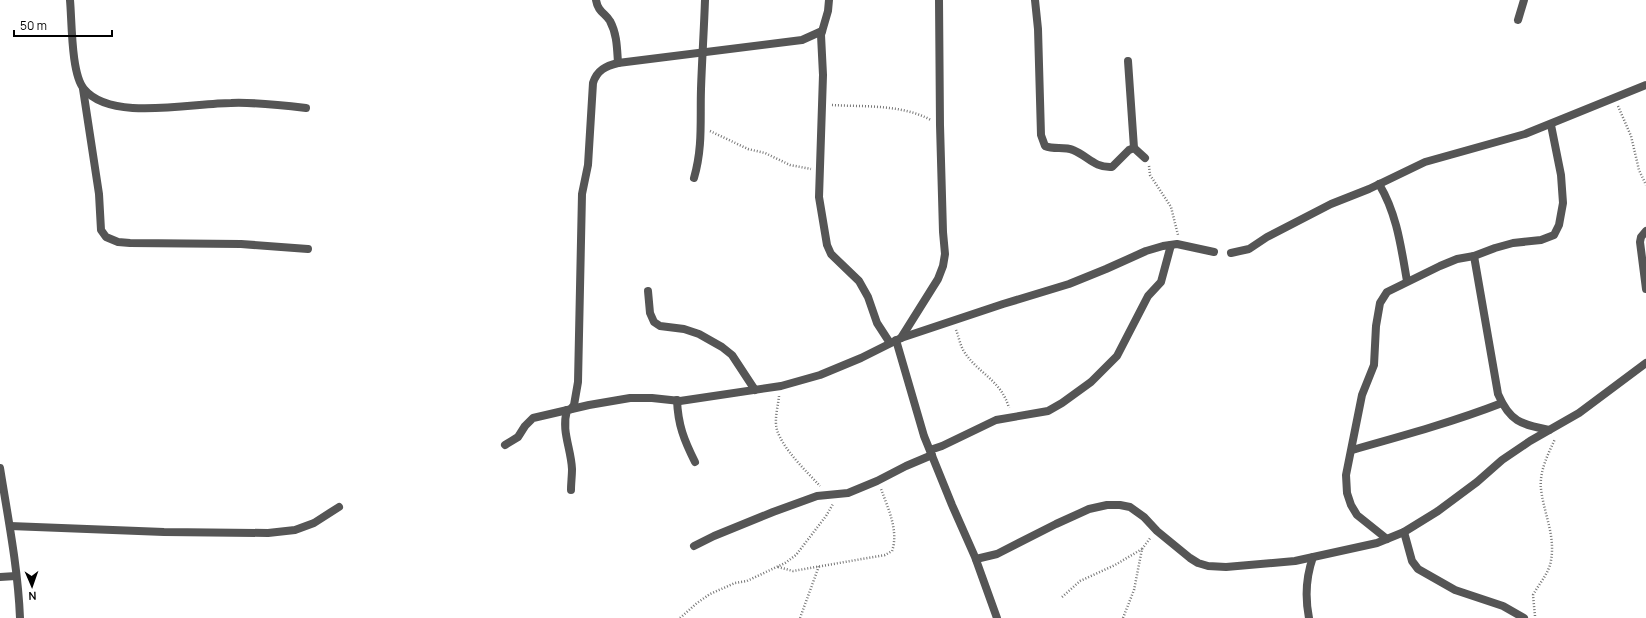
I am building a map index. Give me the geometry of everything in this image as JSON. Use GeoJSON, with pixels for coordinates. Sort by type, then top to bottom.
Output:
{"type":"FeatureCollection","features":[{"type":"Feature","properties":{"kind":"street"},"geometry":{"type":"LineString","coordinates":[[70,0],[76,69],[83,89],[99,194],[101,230],[106,237],[118,242],[130,243],[241,244],[308,249]]}},
{"type":"Feature","properties":{"kind":"street"},"geometry":{"type":"LineString","coordinates":[[596,0],[597,6],[609,19],[613,28],[616,37],[618,63]]}},
{"type":"Feature","properties":{"kind":"street"},"geometry":{"type":"LineString","coordinates":[[694,178],[699,161],[706,0]]}},
{"type":"Feature","properties":{"kind":"street"},"geometry":{"type":"LineString","coordinates":[[829,0],[828,11],[822,31],[822,105],[819,197],[827,245],[831,254],[838,262],[859,281],[868,297],[877,324],[896,340],[931,453],[976,559],[997,618]]}},
{"type":"Feature","properties":{"kind":"street"},"geometry":{"type":"LineString","coordinates":[[896,340],[938,278],[943,266],[945,254],[940,125],[939,0]]}},
{"type":"Feature","properties":{"kind":"street"},"geometry":{"type":"LineString","coordinates":[[1035,0],[1038,29],[1041,135],[1045,146],[1051,148],[1071,149],[1083,155],[1094,164],[1104,167],[1112,167],[1129,150],[1134,148]]}},
{"type":"Feature","properties":{"kind":"street"},"geometry":{"type":"LineString","coordinates":[[1518,20],[1524,0]]}},
{"type":"Feature","properties":{"kind":"street"},"geometry":{"type":"LineString","coordinates":[[571,490],[572,469],[564,431],[564,421],[575,400],[578,382],[582,194],[588,165],[594,83],[596,75],[603,68],[618,63],[729,50],[744,46],[802,40],[822,31]]}},
{"type":"Feature","properties":{"kind":"street"},"geometry":{"type":"LineString","coordinates":[[1128,62],[1134,148]]}},
{"type":"Feature","properties":{"kind":"street"},"geometry":{"type":"LineString","coordinates":[[1231,253],[1249,249],[1267,237],[1318,210],[1379,184],[1425,162],[1551,125],[1614,97],[1646,85]]}},
{"type":"Feature","properties":{"kind":"street"},"geometry":{"type":"LineString","coordinates":[[83,89],[94,99],[126,108],[229,103],[254,103],[306,108]]}},
{"type":"Feature","properties":{"kind":"street"},"geometry":{"type":"LineString","coordinates":[[1387,539],[1357,515],[1351,505],[1347,493],[1346,475],[1362,396],[1374,365],[1376,326],[1380,303],[1387,292],[1407,281],[1457,259],[1474,256],[1495,248],[1541,240],[1554,235],[1559,225],[1563,203],[1561,175],[1551,125]]}},
{"type":"Feature","properties":{"kind":"street"},"geometry":{"type":"LineString","coordinates":[[1134,148],[1140,151],[1145,158]]}},
{"type":"Feature","properties":{"kind":"street"},"geometry":{"type":"LineString","coordinates":[[1379,184],[1388,198],[1395,218],[1407,281]]}},
{"type":"Feature","properties":{"kind":"street"},"geometry":{"type":"LineString","coordinates":[[1646,231],[1641,237],[1640,242],[1646,289]]}},
{"type":"Feature","properties":{"kind":"street"},"geometry":{"type":"LineString","coordinates":[[505,445],[518,437],[525,426],[533,418],[612,400],[630,398],[677,400],[781,386],[839,368],[896,340],[953,320],[1069,284],[1146,251],[1171,245],[1181,245],[1214,252]]}},
{"type":"Feature","properties":{"kind":"street"},"geometry":{"type":"LineString","coordinates":[[694,546],[714,536],[773,512],[817,496],[848,493],[878,481],[942,446],[996,420],[1038,414],[1048,411],[1062,403],[1091,382],[1117,356],[1148,296],[1162,282],[1171,245]]}},
{"type":"Feature","properties":{"kind":"street"},"geometry":{"type":"LineString","coordinates":[[1474,256],[1498,394],[1502,403],[1514,419],[1528,426],[1549,430]]}},
{"type":"Feature","properties":{"kind":"street"},"geometry":{"type":"LineString","coordinates":[[648,291],[650,313],[654,322],[660,326],[684,329],[699,334],[722,347],[732,355],[755,390]]}},
{"type":"Feature","properties":{"kind":"street"},"geometry":{"type":"LineString","coordinates":[[976,559],[997,554],[1089,509],[1120,505],[1130,507],[1144,517],[1157,531],[1190,558],[1198,563],[1208,566],[1295,561],[1377,543],[1404,532],[1438,511],[1477,482],[1502,460],[1578,413],[1646,363]]}},
{"type":"Feature","properties":{"kind":"street"},"geometry":{"type":"LineString","coordinates":[[677,400],[678,418],[681,431],[695,462]]}},
{"type":"Feature","properties":{"kind":"street"},"geometry":{"type":"LineString","coordinates":[[1352,450],[1464,418],[1502,403]]}},
{"type":"Feature","properties":{"kind":"street"},"geometry":{"type":"LineString","coordinates":[[0,468],[2,495],[10,526],[20,618]]}},
{"type":"Feature","properties":{"kind":"street"},"geometry":{"type":"LineString","coordinates":[[10,526],[164,532],[268,533],[295,530],[314,523],[339,507]]}},
{"type":"Feature","properties":{"kind":"street"},"geometry":{"type":"LineString","coordinates":[[1404,532],[1412,561],[1418,569],[1456,590],[1503,606],[1524,618]]}},
{"type":"Feature","properties":{"kind":"street"},"geometry":{"type":"LineString","coordinates":[[1309,618],[1307,583],[1308,573],[1313,557]]}},
{"type":"Feature","properties":{"kind":"street"},"geometry":{"type":"LineString","coordinates":[[0,577],[16,576]]}},
{"type":"Feature","properties":{"kind":"path"},"geometry":{"type":"LineString","coordinates":[[1614,97],[1631,136],[1639,170],[1646,185]]}},
{"type":"Feature","properties":{"kind":"path"},"geometry":{"type":"LineString","coordinates":[[822,105],[889,108],[910,111],[940,125]]}},
{"type":"Feature","properties":{"kind":"path"},"geometry":{"type":"LineString","coordinates":[[700,125],[733,143],[765,154],[790,166],[820,170]]}},
{"type":"Feature","properties":{"kind":"path"},"geometry":{"type":"LineString","coordinates":[[1145,158],[1149,162],[1150,175],[1171,206],[1181,245]]}},
{"type":"Feature","properties":{"kind":"path"},"geometry":{"type":"LineString","coordinates":[[953,320],[965,354],[996,384],[1007,402],[1011,417]]}},
{"type":"Feature","properties":{"kind":"path"},"geometry":{"type":"LineString","coordinates":[[781,386],[776,418],[776,429],[794,458],[828,495]]}},
{"type":"Feature","properties":{"kind":"path"},"geometry":{"type":"LineString","coordinates":[[1535,618],[1533,594],[1545,577],[1550,565],[1553,548],[1552,535],[1540,488],[1541,476],[1547,457],[1563,422]]}},
{"type":"Feature","properties":{"kind":"path"},"geometry":{"type":"LineString","coordinates":[[778,567],[794,571],[885,555],[892,551],[895,537],[894,526],[878,481]]}},
{"type":"Feature","properties":{"kind":"path"},"geometry":{"type":"LineString","coordinates":[[680,618],[696,603],[710,594],[735,583],[747,582],[778,567],[796,555],[826,516],[838,494]]}},
{"type":"Feature","properties":{"kind":"path"},"geometry":{"type":"LineString","coordinates":[[1062,598],[1080,580],[1115,565],[1142,549],[1157,531]]}},
{"type":"Feature","properties":{"kind":"path"},"geometry":{"type":"LineString","coordinates":[[1123,618],[1134,590],[1142,549]]}},
{"type":"Feature","properties":{"kind":"path"},"geometry":{"type":"LineString","coordinates":[[800,618],[819,566]]}}]}
